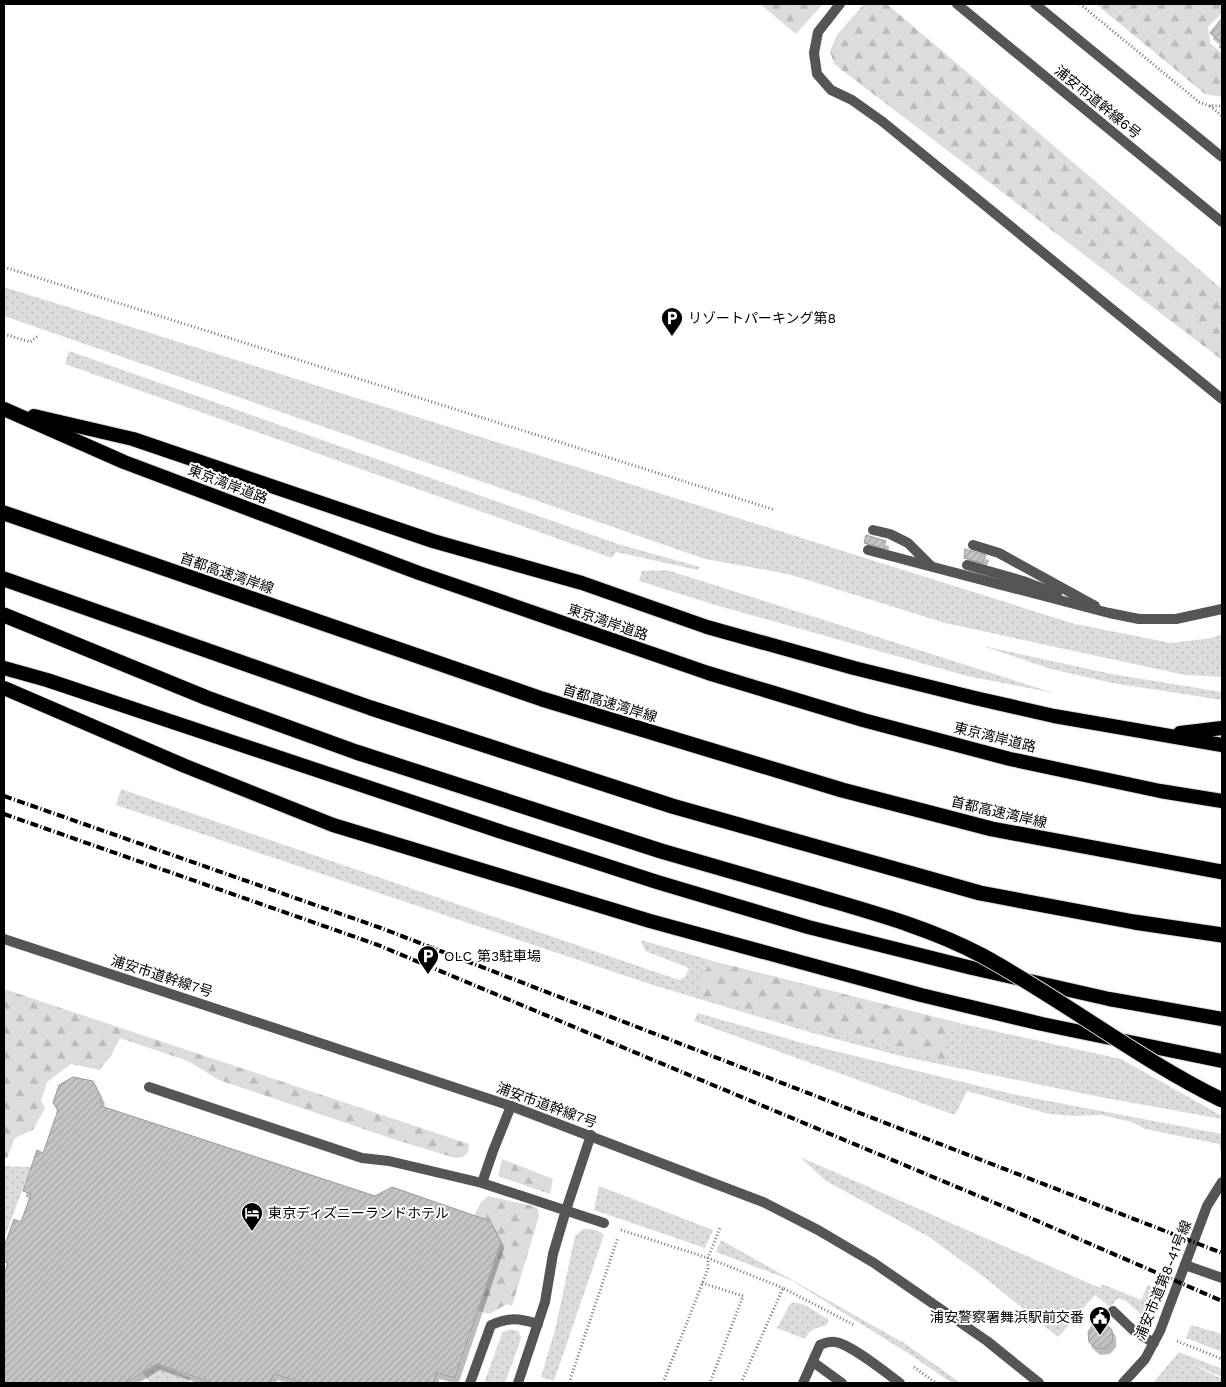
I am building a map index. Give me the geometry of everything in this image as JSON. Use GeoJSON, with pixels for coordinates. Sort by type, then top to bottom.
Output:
{"type":"FeatureCollection","features":[{"type":"Feature","properties":{"kind":"highway","name":"東京湾岸道路"},"geometry":{"type":"LineString","coordinates":[[4,409],[133,439],[433,541],[582,584],[707,627],[854,668],[1046,714],[1222,744]]}},
{"type":"Feature","properties":{"kind":"highway","name":"東京湾岸道路"},"geometry":{"type":"LineString","coordinates":[[4,409],[124,462],[401,566],[708,673],[863,720],[1010,759],[1160,791],[1222,801]]}},
{"type":"Feature","properties":{"kind":"highway","name":"首都高速湾岸線"},"geometry":{"type":"LineString","coordinates":[[4,513],[542,699],[842,790],[992,829],[1222,872]]}},
{"type":"Feature","properties":{"kind":"highway"},"geometry":{"type":"LineString","coordinates":[[4,579],[371,708],[672,806],[980,893],[1134,922],[1222,935]]}},
{"type":"Feature","properties":{"kind":"highway"},"geometry":{"type":"LineString","coordinates":[[4,615],[207,698],[356,752],[661,852],[896,920],[948,939],[1018,976],[1165,1070],[1222,1100]]}},
{"type":"Feature","properties":{"kind":"highway"},"geometry":{"type":"LineString","coordinates":[[4,668],[47,680],[648,879],[808,927],[968,968],[1109,999],[1222,1019]]}},
{"type":"Feature","properties":{"kind":"highway"},"geometry":{"type":"LineString","coordinates":[[4,688],[185,766],[333,826],[650,922],[922,995],[1042,1024],[1222,1061]]}},
{"type":"Feature","properties":{"kind":"highway"},"geometry":{"type":"LineString","coordinates":[[1162,735],[1222,728]]}},
{"type":"Feature","properties":{"kind":"street"},"geometry":{"type":"LineString","coordinates":[[840,4],[818,32],[814,53],[818,74],[831,90],[852,100],[884,122],[1222,399]]}},
{"type":"Feature","properties":{"kind":"street","name":"浦安市道幹線6号"},"geometry":{"type":"LineString","coordinates":[[957,4],[1222,222]]}},
{"type":"Feature","properties":{"kind":"street"},"geometry":{"type":"LineString","coordinates":[[1035,4],[1220,151]]}},
{"type":"Feature","properties":{"kind":"street"},"geometry":{"type":"LineString","coordinates":[[873,530],[890,534],[908,543],[931,567]]}},
{"type":"Feature","properties":{"kind":"street"},"geometry":{"type":"LineString","coordinates":[[973,545],[999,553],[1109,613]]}},
{"type":"Feature","properties":{"kind":"street"},"geometry":{"type":"LineString","coordinates":[[868,550],[1109,613],[1139,619],[1176,619],[1222,609]]}},
{"type":"Feature","properties":{"kind":"street"},"geometry":{"type":"LineString","coordinates":[[966,565],[1023,581],[1109,613]]}},
{"type":"Feature","properties":{"kind":"street","name":"浦安市道幹線7号"},"geometry":{"type":"LineString","coordinates":[[4,939],[512,1106],[763,1202],[818,1230],[874,1263],[987,1341],[1039,1383]]}},
{"type":"Feature","properties":{"kind":"street"},"geometry":{"type":"LineString","coordinates":[[149,1087],[362,1158],[389,1161],[482,1183],[604,1223]]}},
{"type":"Feature","properties":{"kind":"street"},"geometry":{"type":"LineString","coordinates":[[482,1183],[512,1106]]}},
{"type":"Feature","properties":{"kind":"street"},"geometry":{"type":"LineString","coordinates":[[519,1383],[545,1302],[553,1254],[591,1135]]}},
{"type":"Feature","properties":{"kind":"street","name":"浦安市道第8-41号線"},"geometry":{"type":"LineString","coordinates":[[1123,1383],[1145,1359],[1160,1331],[1207,1206],[1222,1182]]}},
{"type":"Feature","properties":{"kind":"street"},"geometry":{"type":"LineString","coordinates":[[1185,1265],[1222,1278]]}},
{"type":"Feature","properties":{"kind":"street"},"geometry":{"type":"LineString","coordinates":[[1113,1311],[1134,1331],[1154,1343]]}},
{"type":"Feature","properties":{"kind":"street"},"geometry":{"type":"LineString","coordinates":[[470,1383],[491,1325],[504,1319],[521,1318],[538,1324]]}},
{"type":"Feature","properties":{"kind":"street"},"geometry":{"type":"LineString","coordinates":[[803,1383],[820,1346],[825,1343],[838,1342],[900,1383]]}},
{"type":"Feature","properties":{"kind":"street"},"geometry":{"type":"LineString","coordinates":[[813,1362],[842,1383]]}},
{"type":"Feature","properties":{"kind":"path"},"geometry":{"type":"LineString","coordinates":[[1080,4],[1199,102],[1210,106],[1222,116]]}},
{"type":"Feature","properties":{"kind":"path"},"geometry":{"type":"LineString","coordinates":[[1210,106],[1222,106]]}},
{"type":"Feature","properties":{"kind":"path"},"geometry":{"type":"LineString","coordinates":[[4,267],[775,510]]}},
{"type":"Feature","properties":{"kind":"path"},"geometry":{"type":"LineString","coordinates":[[4,334],[30,342],[39,335]]}},
{"type":"Feature","properties":{"kind":"path"},"geometry":{"type":"LineString","coordinates":[[663,1383],[708,1269],[708,1258],[720,1228]]}},
{"type":"Feature","properties":{"kind":"path"},"geometry":{"type":"LineString","coordinates":[[569,1383],[620,1230],[708,1258],[783,1288]]}},
{"type":"Feature","properties":{"kind":"path"},"geometry":{"type":"LineString","coordinates":[[702,1283],[743,1296],[710,1383]]}},
{"type":"Feature","properties":{"kind":"path"},"geometry":{"type":"LineString","coordinates":[[1176,1340],[1222,1359]]}},
{"type":"Feature","properties":{"kind":"green space"},"geometry":{"type":"Polygon","coordinates":[[[760,4],[823,4],[796,34],[760,4]]]}},
{"type":"Feature","properties":{"kind":"green space"},"geometry":{"type":"Polygon","coordinates":[[[864,4],[887,4],[1222,289],[1222,360],[834,64],[830,51],[837,35],[864,4]]]}},
{"type":"Feature","properties":{"kind":"green space"},"geometry":{"type":"Polygon","coordinates":[[[1096,4],[1222,4],[1222,13],[1208,27],[1210,43],[1222,53],[1222,97],[1205,94],[1096,4]]]}},
{"type":"Feature","properties":{"kind":"green space"},"geometry":{"type":"Polygon","coordinates":[[[4,287],[1075,624],[1171,643],[1211,638],[1222,634],[1222,677],[1185,675],[945,623],[788,574],[705,559],[4,316],[4,287]]]}},
{"type":"Feature","properties":{"kind":"green space"},"geometry":{"type":"Polygon","coordinates":[[[69,351],[618,544],[700,567],[698,570],[616,552],[612,558],[65,364],[69,351]]]}},
{"type":"Feature","properties":{"kind":"green space"},"geometry":{"type":"Polygon","coordinates":[[[667,570],[1054,693],[967,676],[712,604],[639,581],[642,571],[667,570]]]}},
{"type":"Feature","properties":{"kind":"green space"},"geometry":{"type":"Polygon","coordinates":[[[983,646],[1112,674],[1222,692],[1222,700],[1112,683],[1051,669],[983,646]]]}},
{"type":"Feature","properties":{"kind":"green space"},"geometry":{"type":"Polygon","coordinates":[[[121,789],[679,980],[685,977],[689,968],[645,951],[641,940],[713,961],[702,974],[946,1060],[946,1036],[963,1024],[1121,1059],[1222,1116],[1222,1119],[1100,1097],[905,1057],[816,1034],[656,986],[116,805],[121,789]]]}},
{"type":"Feature","properties":{"kind":"green space"},"geometry":{"type":"Polygon","coordinates":[[[713,961],[963,1024],[946,1036],[946,1060],[818,1030],[701,996],[702,974],[713,961]]]}},
{"type":"Feature","properties":{"kind":"green space"},"geometry":{"type":"Polygon","coordinates":[[[4,989],[469,1144],[468,1152],[463,1157],[455,1158],[393,1139],[219,1080],[188,1061],[120,1038],[111,1056],[99,1070],[71,1064],[47,1082],[41,1101],[45,1108],[33,1130],[15,1138],[7,1158],[4,1157],[4,989]]]}},
{"type":"Feature","properties":{"kind":"green space"},"geometry":{"type":"Polygon","coordinates":[[[698,1013],[806,1044],[1012,1094],[1222,1134],[1222,1156],[1219,1144],[1145,1129],[1132,1122],[1102,1115],[1075,1116],[1049,1114],[967,1091],[955,1115],[694,1021],[698,1013]]]}},
{"type":"Feature","properties":{"kind":"green space"},"geometry":{"type":"Polygon","coordinates":[[[800,1157],[1100,1288],[1102,1284],[1141,1300],[1148,1285],[1161,1290],[1152,1313],[1145,1318],[1126,1301],[1118,1298],[1110,1307],[1095,1295],[1058,1337],[984,1277],[929,1237],[826,1181],[800,1157]]]}},
{"type":"Feature","properties":{"kind":"green space"},"geometry":{"type":"Polygon","coordinates":[[[502,1159],[553,1179],[550,1194],[498,1176],[502,1159]]]}},
{"type":"Feature","properties":{"kind":"green space"},"geometry":{"type":"Polygon","coordinates":[[[4,1166],[31,1167],[4,1239],[4,1166]]]}},
{"type":"Feature","properties":{"kind":"green space"},"geometry":{"type":"Polygon","coordinates":[[[599,1186],[713,1230],[705,1248],[594,1210],[599,1186]]]}},
{"type":"Feature","properties":{"kind":"green space"},"geometry":{"type":"Polygon","coordinates":[[[488,1196],[533,1206],[538,1209],[539,1216],[512,1306],[507,1304],[489,1314],[478,1311],[501,1242],[490,1221],[474,1216],[481,1202],[488,1196]]]}},
{"type":"Feature","properties":{"kind":"green space"},"geometry":{"type":"Polygon","coordinates":[[[583,1229],[597,1230],[604,1235],[554,1381],[541,1377],[555,1330],[575,1236],[583,1229]]]}},
{"type":"Feature","properties":{"kind":"green space"},"geometry":{"type":"Polygon","coordinates":[[[721,1240],[904,1343],[961,1383],[952,1383],[791,1280],[716,1252],[721,1240]]]}},
{"type":"Feature","properties":{"kind":"green space"},"geometry":{"type":"Polygon","coordinates":[[[794,1302],[805,1305],[829,1320],[826,1326],[813,1330],[805,1339],[777,1328],[790,1304],[794,1302]]]}},
{"type":"Feature","properties":{"kind":"green space"},"geometry":{"type":"Polygon","coordinates":[[[1191,1325],[1222,1334],[1222,1352],[1186,1338],[1191,1325]]]}},
{"type":"Feature","properties":{"kind":"green space"},"geometry":{"type":"Polygon","coordinates":[[[511,1329],[518,1331],[521,1337],[505,1383],[484,1383],[503,1332],[511,1329]]]}},
{"type":"Feature","properties":{"kind":"green space"},"geometry":{"type":"Polygon","coordinates":[[[1179,1352],[1222,1369],[1222,1377],[1189,1363],[1222,1379],[1222,1383],[1153,1383],[1179,1352]]]}},
{"type":"Feature","properties":{"kind":"green space"},"geometry":{"type":"Polygon","coordinates":[[[157,1364],[191,1378],[188,1383],[150,1383],[143,1373],[157,1364]]]}},
{"type":"Feature","properties":{"kind":"building"},"geometry":{"type":"Polygon","coordinates":[[[1222,18],[1222,43],[1210,33],[1222,18]]]}},
{"type":"Feature","properties":{"kind":"building"},"geometry":{"type":"Polygon","coordinates":[[[866,535],[886,541],[883,549],[864,543],[866,535]]]}},
{"type":"Feature","properties":{"kind":"building"},"geometry":{"type":"Polygon","coordinates":[[[965,549],[986,555],[982,563],[964,558],[965,549]]]}},
{"type":"Feature","properties":{"kind":"building","name":"東京ディズニーランドホテル"},"geometry":{"type":"Polygon","coordinates":[[[73,1077],[93,1081],[101,1097],[101,1106],[375,1196],[392,1187],[490,1221],[501,1242],[455,1378],[436,1373],[434,1383],[303,1383],[274,1374],[270,1383],[212,1383],[157,1364],[125,1383],[4,1383],[4,1275],[8,1263],[4,1262],[4,1247],[14,1219],[21,1222],[31,1194],[23,1191],[37,1150],[43,1153],[58,1110],[53,1103],[59,1085],[73,1077]]]}},
{"type":"Feature","properties":{"kind":"building","name":"浦安警察署舞浜駅前交番"},"geometry":{"type":"Polygon","coordinates":[[[1104,1322],[1112,1330],[1113,1341],[1107,1348],[1097,1349],[1089,1342],[1088,1332],[1094,1323],[1104,1322]]]}},
{"type":"Feature","properties":{"kind":"railway"},"geometry":{"type":"LineString","coordinates":[[4,796],[381,928],[1222,1253]]}},
{"type":"Feature","properties":{"kind":"railway"},"geometry":{"type":"LineString","coordinates":[[4,814],[378,945],[1012,1210],[1222,1301]]}},
{"type":"Feature","properties":{"kind":"place","name":"リゾートパーキング第8"},"geometry":{"type":"Point","coordinates":[672,337]}},
{"type":"Feature","properties":{"kind":"place","name":"OLC 第3駐車場"},"geometry":{"type":"Point","coordinates":[428,975]}},
{"type":"Feature","properties":{"kind":"place","name":"東京ディズニーランドホテル"},"geometry":{"type":"Point","coordinates":[252,1232]}},
{"type":"Feature","properties":{"kind":"place","name":"浦安警察署舞浜駅前交番"},"geometry":{"type":"Point","coordinates":[1100,1336]}}]}
